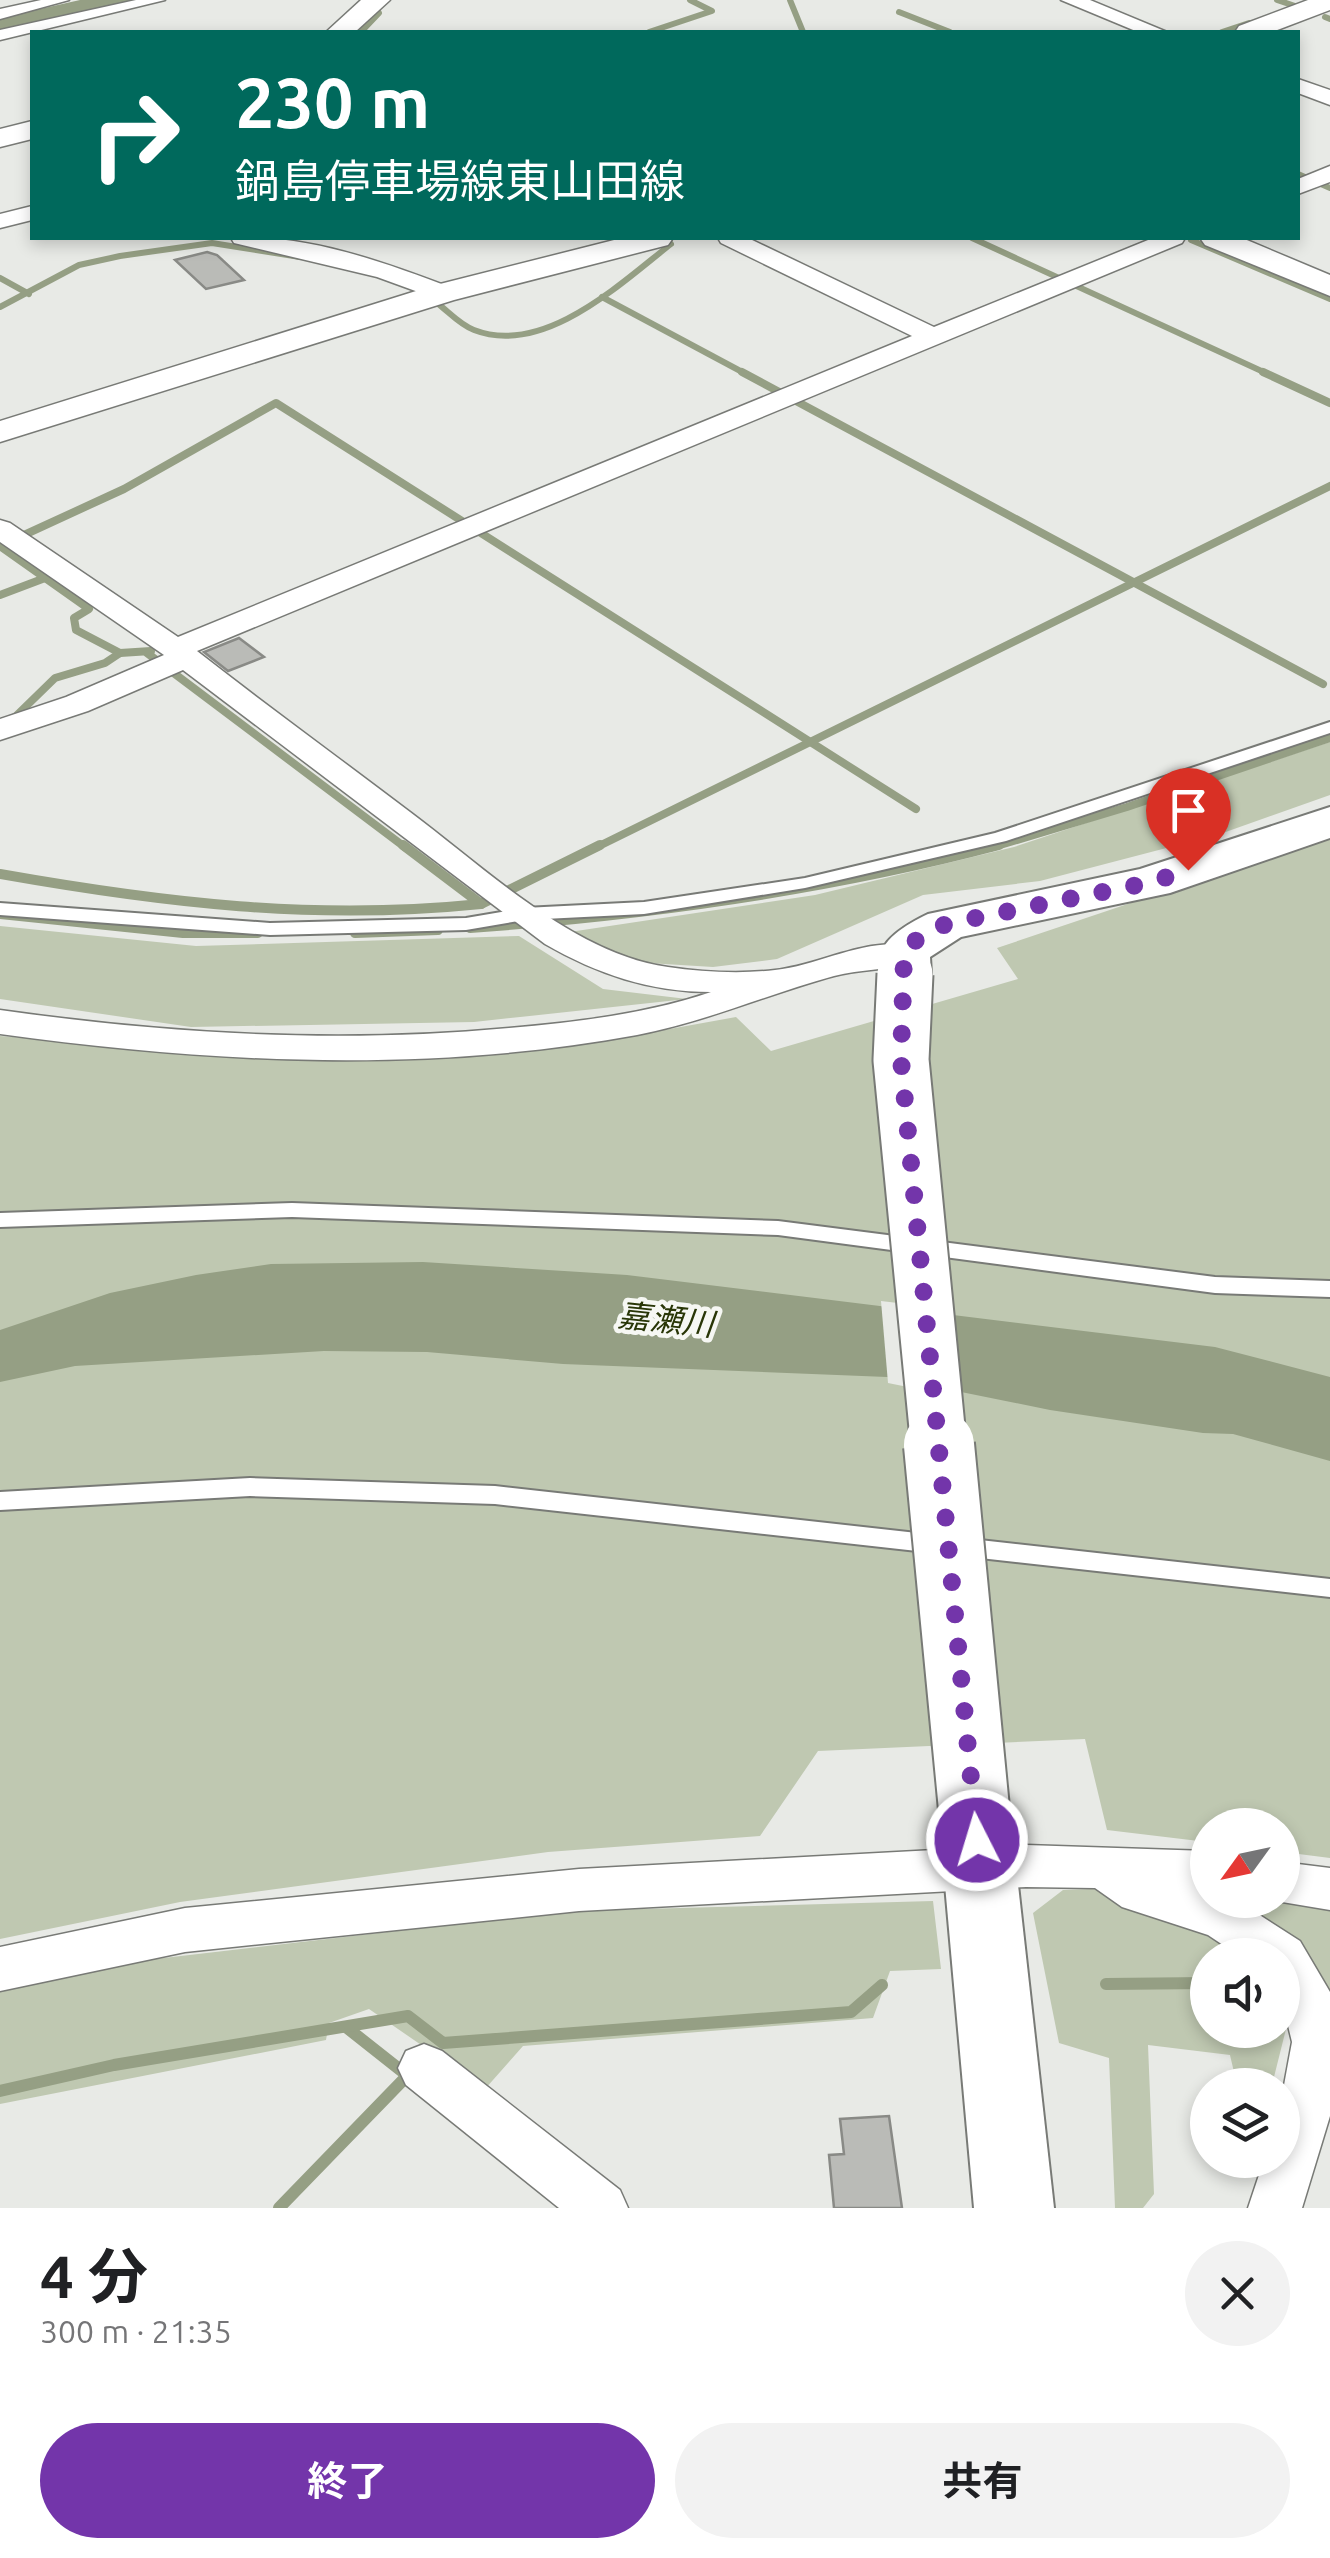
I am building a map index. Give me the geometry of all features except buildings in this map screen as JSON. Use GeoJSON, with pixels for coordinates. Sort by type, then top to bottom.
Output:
{"type":"FeatureCollection","features":[{"type":"Feature","properties":{"kind":"main road"},"geometry":{"type":"LineString","coordinates":[[1014,2208],[901,1060],[905,964],[917,939],[946,924],[1152,882],[1330,822]]}},
{"type":"Feature","properties":{"kind":"street"},"geometry":{"type":"LineString","coordinates":[[0,14],[61,0]]}},
{"type":"Feature","properties":{"kind":"street"},"geometry":{"type":"LineString","coordinates":[[0,34],[157,0]]}},
{"type":"Feature","properties":{"kind":"street"},"geometry":{"type":"LineString","coordinates":[[1071,0],[1151,30]]}},
{"type":"Feature","properties":{"kind":"street"},"geometry":{"type":"LineString","coordinates":[[341,30],[374,2]]}},
{"type":"Feature","properties":{"kind":"street"},"geometry":{"type":"LineString","coordinates":[[1254,30],[1330,2]]}},
{"type":"Feature","properties":{"kind":"street"},"geometry":{"type":"LineString","coordinates":[[1300,87],[1330,98]]}},
{"type":"Feature","properties":{"kind":"street"},"geometry":{"type":"LineString","coordinates":[[0,138],[30,130]]}},
{"type":"Feature","properties":{"kind":"street"},"geometry":{"type":"LineString","coordinates":[[0,221],[30,214]]}},
{"type":"Feature","properties":{"kind":"street"},"geometry":{"type":"LineString","coordinates":[[0,432],[443,293],[649,240]]}},
{"type":"Feature","properties":{"kind":"street"},"geometry":{"type":"LineString","coordinates":[[734,240],[928,334]]}},
{"type":"Feature","properties":{"kind":"street"},"geometry":{"type":"LineString","coordinates":[[0,730],[928,334],[1168,240]]}},
{"type":"Feature","properties":{"kind":"street"},"geometry":{"type":"LineString","coordinates":[[1221,240],[1330,286]]}},
{"type":"Feature","properties":{"kind":"street"},"geometry":{"type":"LineString","coordinates":[[258,241],[385,272],[443,293]]}},
{"type":"Feature","properties":{"kind":"street"},"geometry":{"type":"LineString","coordinates":[[11,536],[519,909],[610,967],[644,977],[777,982]]}},
{"type":"Feature","properties":{"kind":"street"},"geometry":{"type":"LineString","coordinates":[[0,1022],[198,1045],[292,1049],[422,1046],[637,1024],[700,1010],[777,982],[858,960],[905,964]]}},
{"type":"Feature","properties":{"kind":"street"},"geometry":{"type":"LineString","coordinates":[[0,1969],[186,1930],[979,1855],[1026,1866],[1190,1871]]}},
{"type":"Feature","properties":{"kind":"street"},"geometry":{"type":"LineString","coordinates":[[1102,1867],[1140,1892],[1222,1918],[1253,1938]]}},
{"type":"Feature","properties":{"kind":"street"},"geometry":{"type":"LineString","coordinates":[[1300,1886],[1330,1890]]}},
{"type":"Feature","properties":{"kind":"street"},"geometry":{"type":"LineString","coordinates":[[1275,2208],[1298,2132],[1318,2039],[1307,1997],[1300,1986]]}},
{"type":"Feature","properties":{"kind":"street"},"geometry":{"type":"LineString","coordinates":[[424,2068],[600,2208]]}},
{"type":"Feature","properties":{"kind":"lane"},"geometry":{"type":"LineString","coordinates":[[0,909],[270,929],[466,924],[519,909],[644,908],[822,879],[1000,837],[1330,727]]}},
{"type":"Feature","properties":{"kind":"lane"},"geometry":{"type":"LineString","coordinates":[[0,1220],[292,1210],[778,1228],[1215,1285],[1330,1289]]}},
{"type":"Feature","properties":{"kind":"lane"},"geometry":{"type":"LineString","coordinates":[[0,1501],[250,1487],[496,1496],[1330,1588]]}},
{"type":"Feature","properties":{"kind":"shaded area"},"geometry":{"type":"Polygon","coordinates":[[[1330,742],[1330,795],[1220,834],[1040,881],[923,895],[777,959],[713,967],[632,962],[563,933],[815,895],[1014,847],[1330,742]]]}},
{"type":"Feature","properties":{"kind":"shaded area"},"geometry":{"type":"Polygon","coordinates":[[[1330,836],[1330,1858],[1300,1854],[1300,1808],[1190,1808],[1190,1840],[1107,1830],[1085,1739],[818,1751],[760,1836],[548,1852],[180,1902],[0,1939],[0,1036],[249,1056],[424,1056],[631,1036],[736,1017],[771,1051],[1018,979],[997,948],[1330,836]]]}},
{"type":"Feature","properties":{"kind":"shaded area"},"geometry":{"type":"Polygon","coordinates":[[[0,926],[196,946],[519,936],[603,989],[687,999],[474,1022],[191,1027],[0,999],[0,926]]]}},
{"type":"Feature","properties":{"kind":"shaded area"},"geometry":{"type":"Polygon","coordinates":[[[1190,1885],[1190,1918],[1300,1918],[1300,1903],[1330,1904],[1330,2015],[1300,2019],[1300,1938],[1190,1938],[1190,2048],[1281,2048],[1276,2068],[1233,2068],[1230,2055],[1148,2045],[1154,2194],[1143,2208],[1115,2208],[1109,2058],[1059,2043],[1033,1913],[1063,1890],[1190,1885]]]}},
{"type":"Feature","properties":{"kind":"shaded area"},"geometry":{"type":"Polygon","coordinates":[[[933,1901],[941,1969],[890,1971],[873,2018],[523,2046],[485,2089],[369,2009],[329,2023],[326,2040],[0,2104],[0,1990],[138,1961],[568,1911],[933,1901]]]}},
{"type":"Feature","properties":{"kind":"water"},"geometry":{"type":"Polygon","coordinates":[[[80,0],[132,0],[0,31],[0,18],[80,0]]]}},
{"type":"Feature","properties":{"kind":"water","name":"嘉瀬川"},"geometry":{"type":"Polygon","coordinates":[[[423,1262],[627,1275],[1215,1347],[1330,1377],[1330,1461],[1233,1434],[1050,1410],[887,1377],[563,1364],[427,1352],[324,1351],[75,1366],[0,1382],[0,1330],[110,1293],[271,1264],[423,1262]]]}},
{"type":"Feature","properties":{"kind":"pier"},"geometry":{"type":"Polygon","coordinates":[[[881,1301],[948,1309],[957,1397],[888,1383],[881,1301]]]}},
{"type":"Feature","properties":{"kind":"waterway"},"geometry":{"type":"LineString","coordinates":[[363,30],[379,13],[370,0]]}},
{"type":"Feature","properties":{"kind":"waterway"},"geometry":{"type":"LineString","coordinates":[[655,30],[712,11],[690,0]]}},
{"type":"Feature","properties":{"kind":"waterway"},"geometry":{"type":"LineString","coordinates":[[790,0],[802,30]]}},
{"type":"Feature","properties":{"kind":"waterway"},"geometry":{"type":"LineString","coordinates":[[1277,0],[1295,6]]}},
{"type":"Feature","properties":{"kind":"waterway"},"geometry":{"type":"LineString","coordinates":[[899,12],[945,30]]}},
{"type":"Feature","properties":{"kind":"waterway"},"geometry":{"type":"LineString","coordinates":[[1325,17],[1330,19]]}},
{"type":"Feature","properties":{"kind":"waterway"},"geometry":{"type":"LineString","coordinates":[[1228,30],[1249,23]]}},
{"type":"Feature","properties":{"kind":"waterway"},"geometry":{"type":"LineString","coordinates":[[1300,175],[1330,188]]}},
{"type":"Feature","properties":{"kind":"waterway"},"geometry":{"type":"LineString","coordinates":[[976,240],[1268,374]]}},
{"type":"Feature","properties":{"kind":"waterway"},"geometry":{"type":"LineString","coordinates":[[1191,240],[1330,299]]}},
{"type":"Feature","properties":{"kind":"waterway"},"geometry":{"type":"LineString","coordinates":[[27,293],[79,265],[212,243],[300,257]]}},
{"type":"Feature","properties":{"kind":"waterway"},"geometry":{"type":"LineString","coordinates":[[602,297],[671,244]]}},
{"type":"Feature","properties":{"kind":"waterway"},"geometry":{"type":"LineString","coordinates":[[0,278],[27,293]]}},
{"type":"Feature","properties":{"kind":"waterway"},"geometry":{"type":"LineString","coordinates":[[0,307],[27,293]]}},
{"type":"Feature","properties":{"kind":"waterway"},"geometry":{"type":"LineString","coordinates":[[437,303],[474,330],[501,336],[554,325],[602,297]]}},
{"type":"Feature","properties":{"kind":"waterway"},"geometry":{"type":"LineString","coordinates":[[602,297],[746,374]]}},
{"type":"Feature","properties":{"kind":"waterway"},"geometry":{"type":"LineString","coordinates":[[742,372],[1134,583]]}},
{"type":"Feature","properties":{"kind":"waterway"},"geometry":{"type":"LineString","coordinates":[[1263,372],[1330,403]]}},
{"type":"Feature","properties":{"kind":"waterway"},"geometry":{"type":"LineString","coordinates":[[120,653],[76,630],[74,618],[89,609],[0,546],[124,489],[276,403],[810,742]]}},
{"type":"Feature","properties":{"kind":"waterway"},"geometry":{"type":"LineString","coordinates":[[1134,583],[1330,486]]}},
{"type":"Feature","properties":{"kind":"waterway"},"geometry":{"type":"LineString","coordinates":[[0,595],[45,578]]}},
{"type":"Feature","properties":{"kind":"waterway"},"geometry":{"type":"LineString","coordinates":[[810,742],[1134,583]]}},
{"type":"Feature","properties":{"kind":"waterway"},"geometry":{"type":"LineString","coordinates":[[1134,583],[1323,684]]}},
{"type":"Feature","properties":{"kind":"waterway"},"geometry":{"type":"LineString","coordinates":[[120,653],[151,651]]}},
{"type":"Feature","properties":{"kind":"waterway"},"geometry":{"type":"LineString","coordinates":[[0,723],[15,717],[55,678],[105,663],[120,653]]}},
{"type":"Feature","properties":{"kind":"waterway"},"geometry":{"type":"LineString","coordinates":[[147,653],[406,848]]}},
{"type":"Feature","properties":{"kind":"waterway"},"geometry":{"type":"LineString","coordinates":[[990,848],[1127,807],[1330,738]]}},
{"type":"Feature","properties":{"kind":"waterway"},"geometry":{"type":"LineString","coordinates":[[595,848],[810,742]]}},
{"type":"Feature","properties":{"kind":"waterway"},"geometry":{"type":"LineString","coordinates":[[810,742],[916,809]]}},
{"type":"Feature","properties":{"kind":"waterway"},"geometry":{"type":"LineString","coordinates":[[403,845],[481,904]]}},
{"type":"Feature","properties":{"kind":"waterway"},"geometry":{"type":"LineString","coordinates":[[481,904],[600,845]]}},
{"type":"Feature","properties":{"kind":"waterway"},"geometry":{"type":"LineString","coordinates":[[470,928],[736,899],[868,876],[999,845]]}},
{"type":"Feature","properties":{"kind":"waterway"},"geometry":{"type":"LineString","coordinates":[[0,874],[180,901],[299,910],[481,904]]}},
{"type":"Feature","properties":{"kind":"waterway"},"geometry":{"type":"LineString","coordinates":[[0,914],[183,933],[258,933]]}},
{"type":"Feature","properties":{"kind":"waterway"},"geometry":{"type":"LineString","coordinates":[[355,933],[438,930]]}},
{"type":"Feature","properties":{"kind":"waterway"},"geometry":{"type":"LineString","coordinates":[[1106,1984],[1190,1983]]}},
{"type":"Feature","properties":{"kind":"waterway"},"geometry":{"type":"LineString","coordinates":[[0,2091],[114,2065],[408,2016],[443,2043],[851,2012],[882,1985]]}},
{"type":"Feature","properties":{"kind":"waterway"},"geometry":{"type":"LineString","coordinates":[[346,2027],[408,2076]]}},
{"type":"Feature","properties":{"kind":"waterway"},"geometry":{"type":"LineString","coordinates":[[279,2208],[407,2076]]}},
{"type":"Feature","properties":{"kind":"route"},"geometry":{"type":"LineString","coordinates":[[977,1840],[901,1060],[904,955],[917,939],[946,924],[1152,882],[1188,870]]}}]}
